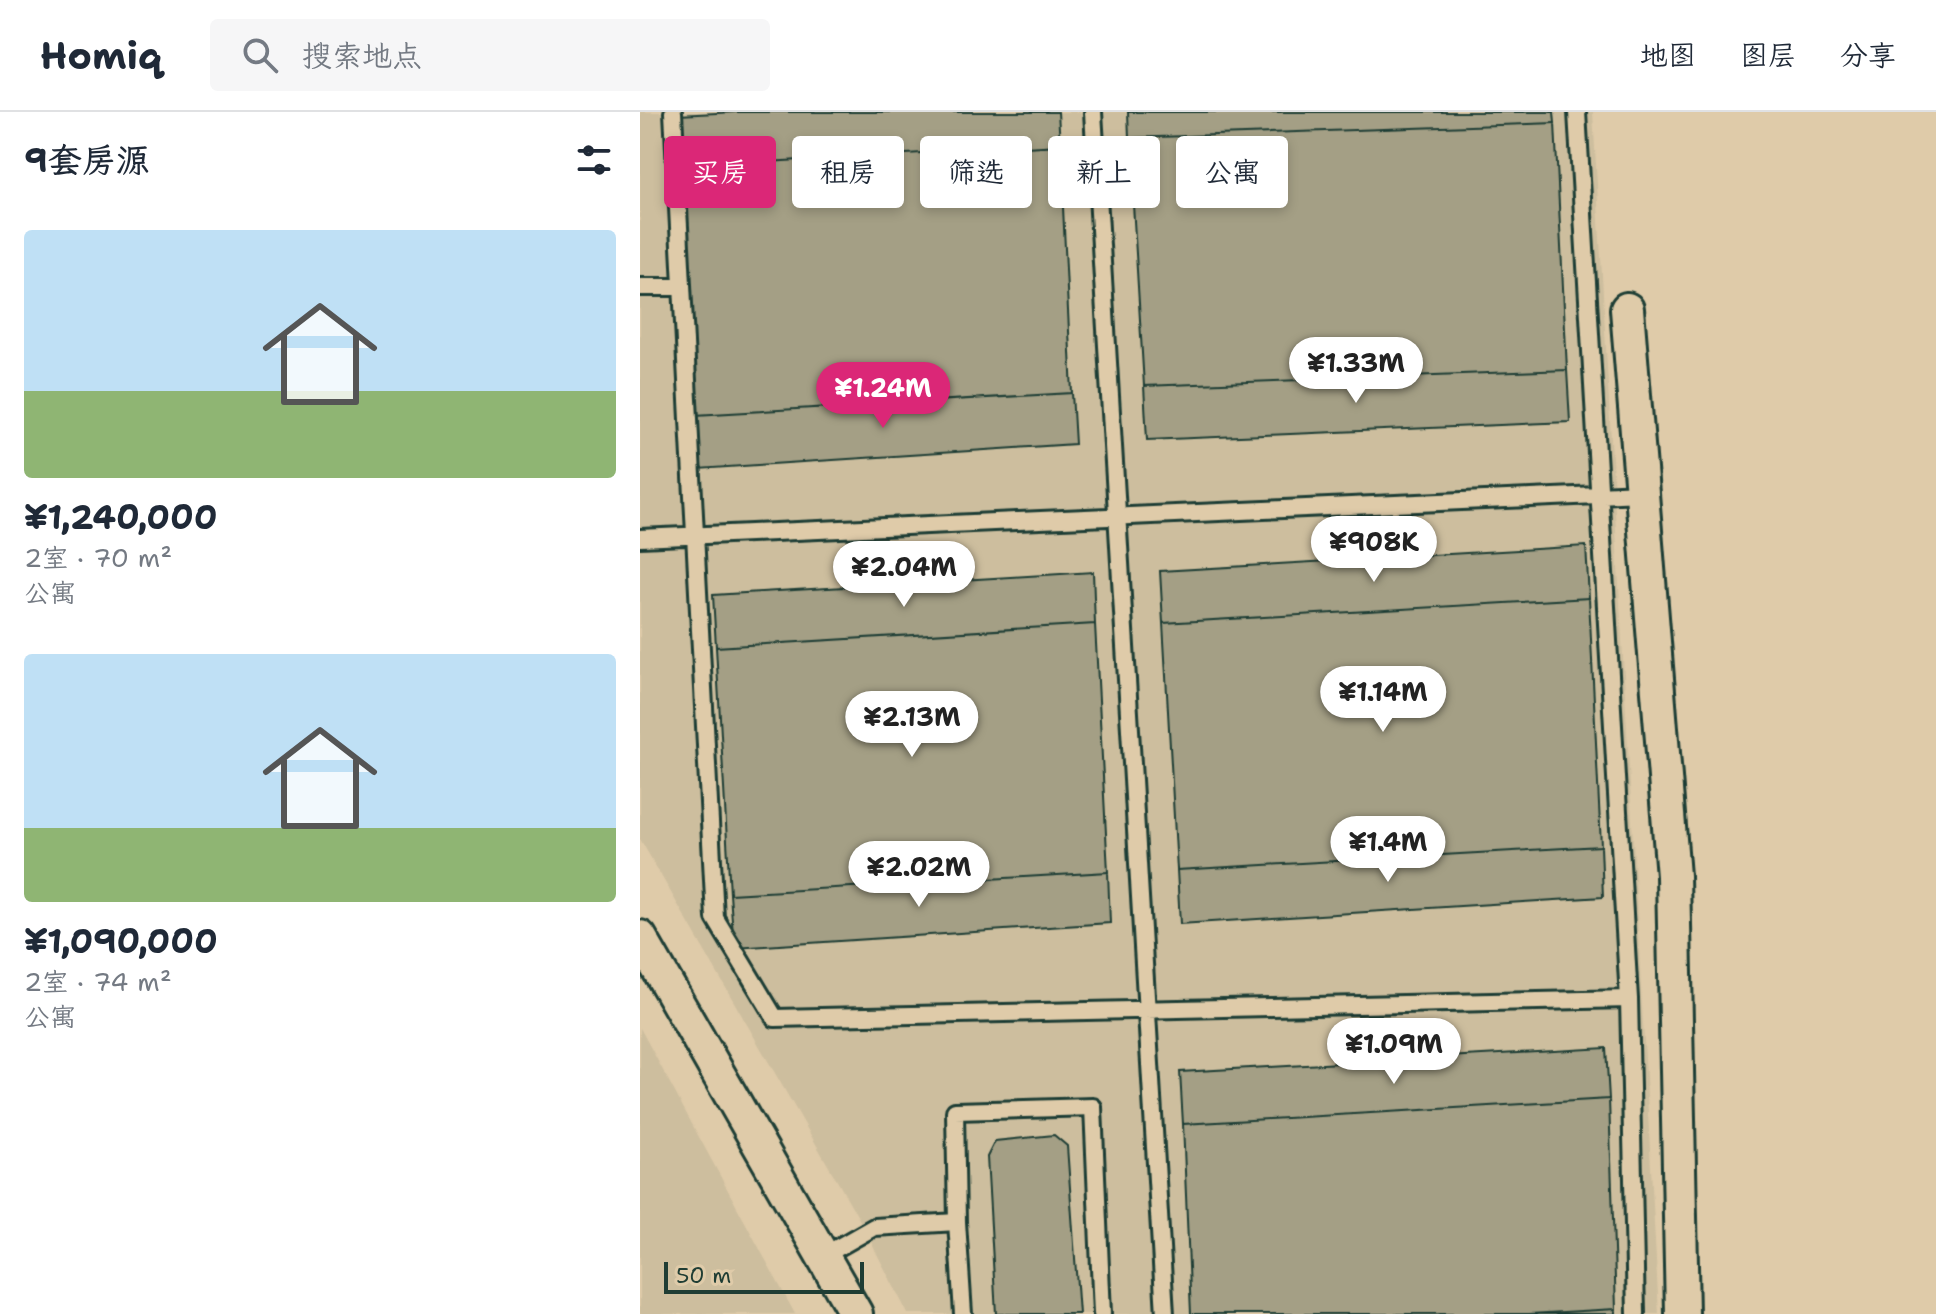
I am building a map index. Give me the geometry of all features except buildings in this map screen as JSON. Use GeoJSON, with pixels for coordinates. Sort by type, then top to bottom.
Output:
{"type":"FeatureCollection","features":[{"type":"Feature","properties":{"kind":"street"},"geometry":{"type":"LineString","coordinates":[[1627,309],[1673,876],[1682,1314]]}},
{"type":"Feature","properties":{"kind":"street"},"geometry":{"type":"LineString","coordinates":[[640,937],[856,1314]]}},
{"type":"Feature","properties":{"kind":"lane"},"geometry":{"type":"LineString","coordinates":[[673,112],[715,918],[775,1018],[1629,999]]}},
{"type":"Feature","properties":{"kind":"lane"},"geometry":{"type":"LineString","coordinates":[[1093,112],[1165,1314]]}},
{"type":"Feature","properties":{"kind":"lane"},"geometry":{"type":"LineString","coordinates":[[1577,112],[1629,999],[1636,1314]]}},
{"type":"Feature","properties":{"kind":"lane"},"geometry":{"type":"LineString","coordinates":[[640,287],[682,287]]}},
{"type":"Feature","properties":{"kind":"lane"},"geometry":{"type":"LineString","coordinates":[[640,538],[1641,493]]}},
{"type":"Feature","properties":{"kind":"lane"},"geometry":{"type":"LineString","coordinates":[[963,1314],[955,1111],[1093,1107],[1102,1314]]}},
{"type":"Feature","properties":{"kind":"lane"},"geometry":{"type":"LineString","coordinates":[[823,1256],[874,1227],[957,1222]]}},
{"type":"Feature","properties":{"kind":"shaded area"},"geometry":{"type":"Polygon","coordinates":[[[640,112],[1593,112],[1659,1314],[908,1314],[858,1217],[640,839],[640,112]]]}},
{"type":"Feature","properties":{"kind":"shaded area"},"geometry":{"type":"Polygon","coordinates":[[[640,1028],[795,1314],[640,1314],[640,1028]]]}}]}
